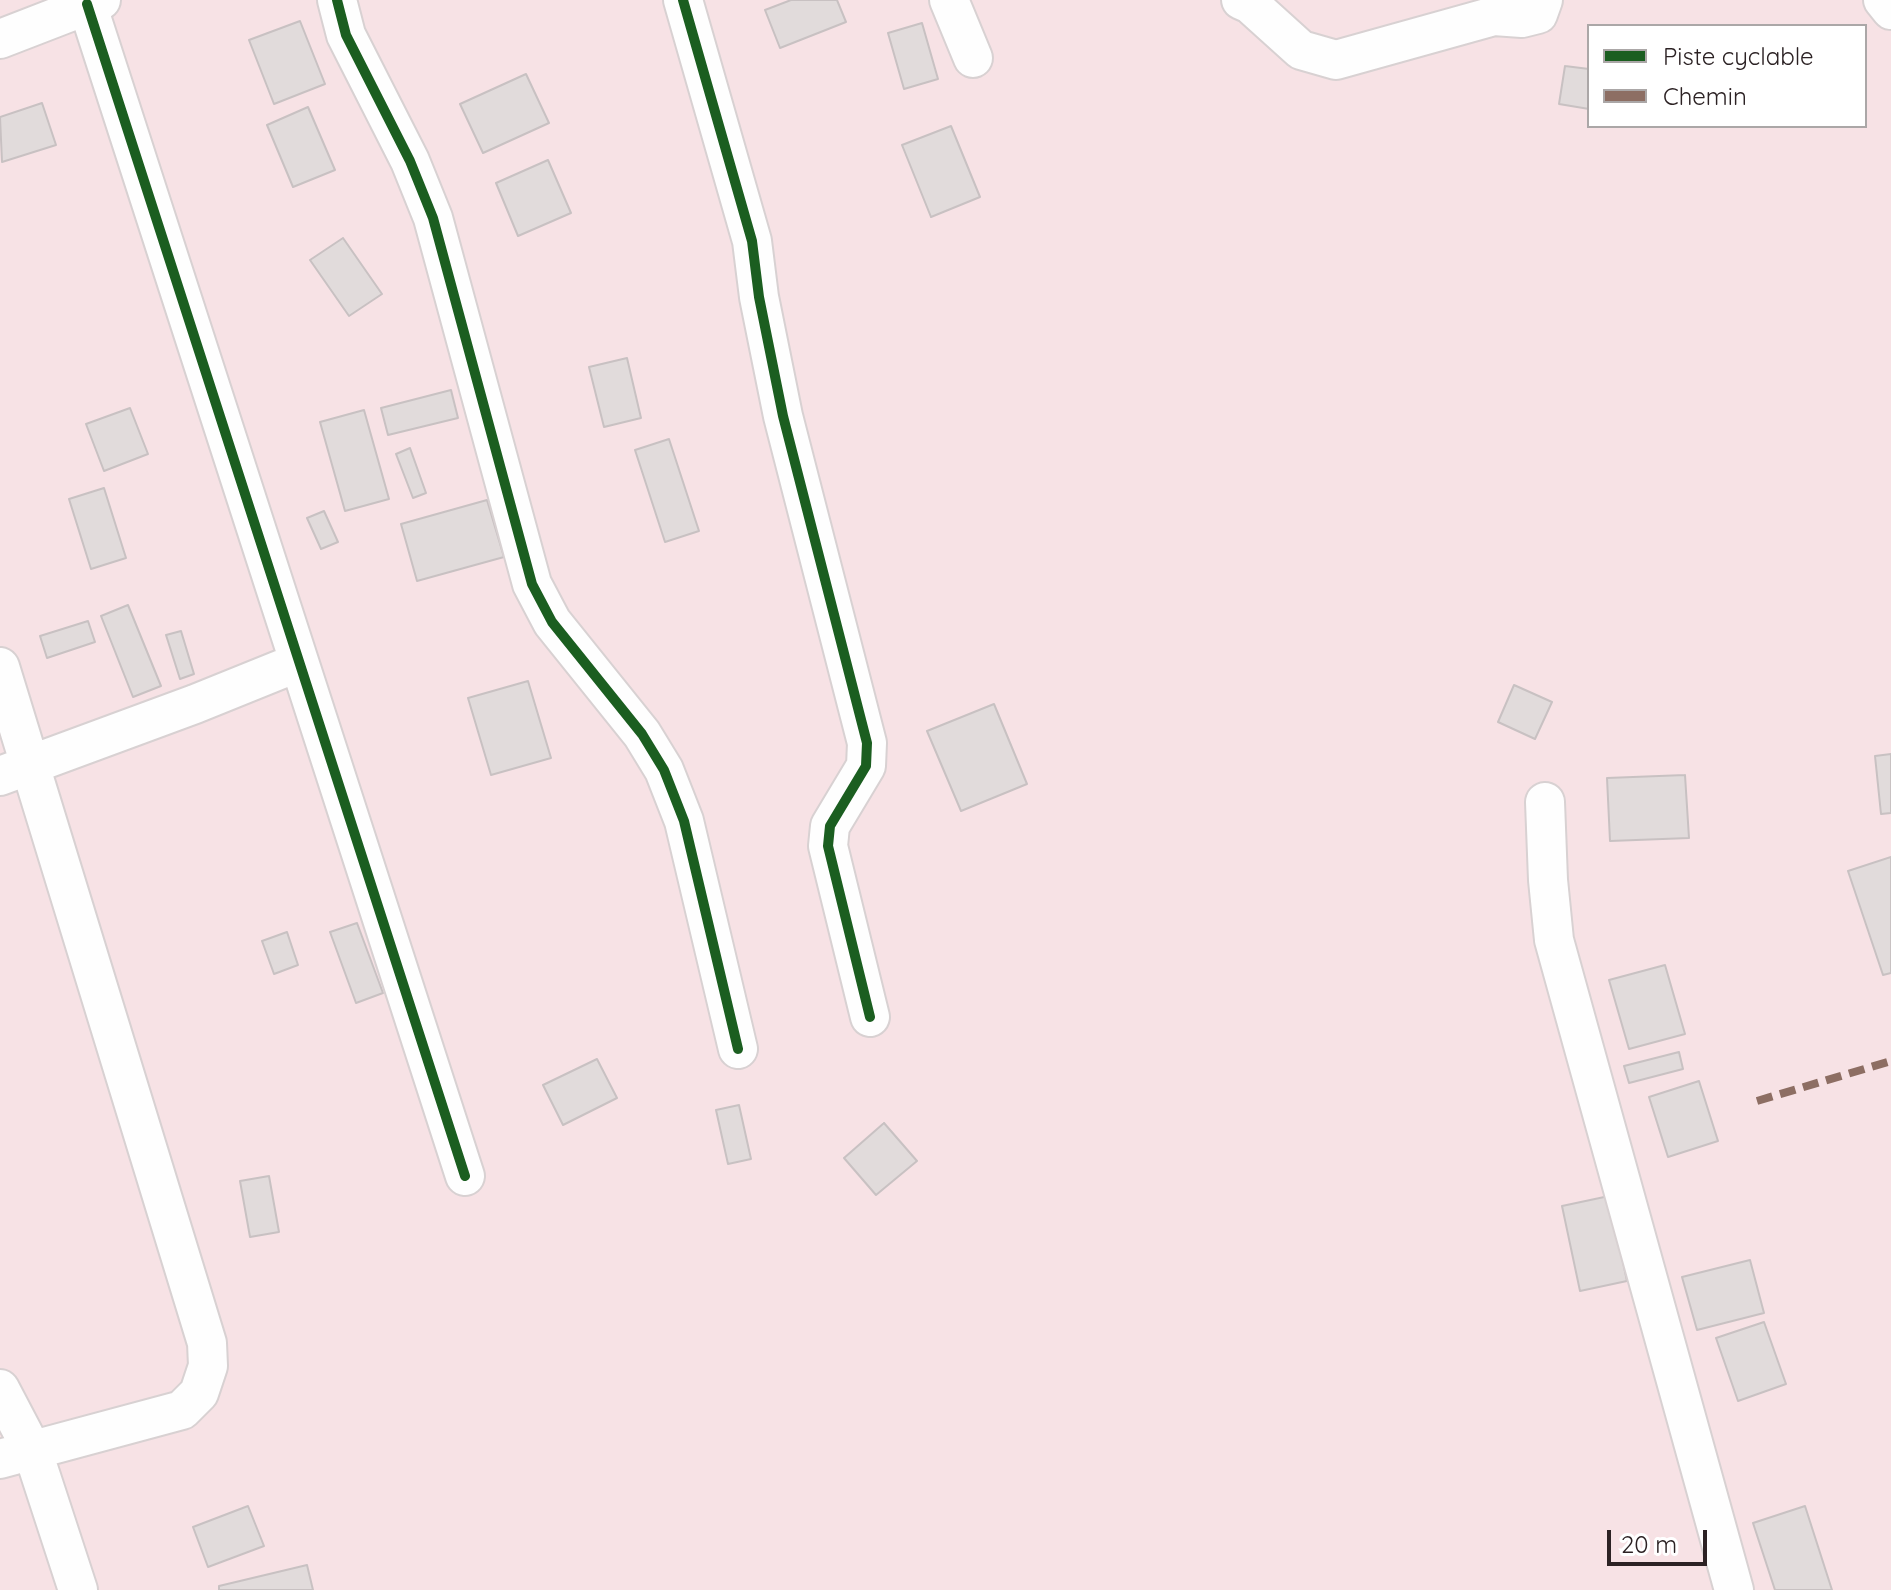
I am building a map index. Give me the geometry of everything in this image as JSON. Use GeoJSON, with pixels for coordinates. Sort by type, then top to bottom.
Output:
{"type":"FeatureCollection","features":[{"type":"Feature","properties":{"kind":"street"},"geometry":{"type":"LineString","coordinates":[[337,0],[346,35],[410,161],[433,218],[532,584],[552,622],[642,734],[664,770],[684,821],[738,1049]]}},
{"type":"Feature","properties":{"kind":"street"},"geometry":{"type":"LineString","coordinates":[[683,0],[752,241],[759,297],[783,416],[867,743],[866,766],[830,826],[828,846],[870,1017]]}},
{"type":"Feature","properties":{"kind":"street"},"geometry":{"type":"LineString","coordinates":[[949,0],[973,58]]}},
{"type":"Feature","properties":{"kind":"street"},"geometry":{"type":"LineString","coordinates":[[1247,1],[1301,50],[1336,60],[1494,16],[1522,18],[1538,14],[1543,0]]}},
{"type":"Feature","properties":{"kind":"street"},"geometry":{"type":"LineString","coordinates":[[1883,0],[1891,10]]}},
{"type":"Feature","properties":{"kind":"street"},"geometry":{"type":"LineString","coordinates":[[0,39],[94,2],[299,662],[465,1176]]}},
{"type":"Feature","properties":{"kind":"street"},"geometry":{"type":"LineString","coordinates":[[16,771],[299,662]]}},
{"type":"Feature","properties":{"kind":"street"},"geometry":{"type":"LineString","coordinates":[[0,667],[16,771],[207,1343],[208,1366],[199,1393],[182,1410],[16,1456]]}},
{"type":"Feature","properties":{"kind":"street"},"geometry":{"type":"LineString","coordinates":[[1545,802],[1554,940],[1734,1590]]}},
{"type":"Feature","properties":{"kind":"street"},"geometry":{"type":"LineString","coordinates":[[0,1389],[16,1456],[78,1590]]}},
{"type":"Feature","properties":{"kind":"shaded area"},"geometry":{"type":"Polygon","coordinates":[[[0,0],[1891,0],[1891,1590],[0,1590],[0,0]]]}},
{"type":"Feature","properties":{"kind":"building"},"geometry":{"type":"Polygon","coordinates":[[[791,0],[837,0],[846,22],[780,48],[765,10],[791,0]]]}},
{"type":"Feature","properties":{"kind":"building"},"geometry":{"type":"Polygon","coordinates":[[[300,21],[325,84],[274,104],[249,40],[300,21]]]}},
{"type":"Feature","properties":{"kind":"building"},"geometry":{"type":"Polygon","coordinates":[[[922,23],[938,79],[904,89],[888,33],[922,23]]]}},
{"type":"Feature","properties":{"kind":"building"},"geometry":{"type":"Polygon","coordinates":[[[1565,66],[1587,69],[1587,109],[1559,104],[1565,66]]]}},
{"type":"Feature","properties":{"kind":"building"},"geometry":{"type":"Polygon","coordinates":[[[526,74],[549,123],[483,153],[460,104],[526,74]]]}},
{"type":"Feature","properties":{"kind":"building"},"geometry":{"type":"Polygon","coordinates":[[[42,103],[56,145],[2,162],[0,117],[42,103]]]}},
{"type":"Feature","properties":{"kind":"building"},"geometry":{"type":"Polygon","coordinates":[[[308,107],[335,170],[293,187],[267,125],[308,107]]]}},
{"type":"Feature","properties":{"kind":"building"},"geometry":{"type":"Polygon","coordinates":[[[951,126],[980,197],[931,217],[902,145],[951,126]]]}},
{"type":"Feature","properties":{"kind":"building"},"geometry":{"type":"Polygon","coordinates":[[[548,160],[571,213],[518,236],[496,183],[548,160]]]}},
{"type":"Feature","properties":{"kind":"building"},"geometry":{"type":"Polygon","coordinates":[[[343,238],[382,294],[349,316],[310,260],[343,238]]]}},
{"type":"Feature","properties":{"kind":"building"},"geometry":{"type":"Polygon","coordinates":[[[627,358],[641,418],[604,427],[589,367],[627,358]]]}},
{"type":"Feature","properties":{"kind":"building"},"geometry":{"type":"Polygon","coordinates":[[[451,390],[458,418],[388,435],[381,408],[451,390]]]}},
{"type":"Feature","properties":{"kind":"building"},"geometry":{"type":"Polygon","coordinates":[[[130,408],[148,454],[104,471],[86,424],[130,408]]]}},
{"type":"Feature","properties":{"kind":"building"},"geometry":{"type":"Polygon","coordinates":[[[364,410],[389,499],[345,511],[320,422],[364,410]]]}},
{"type":"Feature","properties":{"kind":"building"},"geometry":{"type":"Polygon","coordinates":[[[669,439],[699,531],[665,542],[635,450],[669,439]]]}},
{"type":"Feature","properties":{"kind":"building"},"geometry":{"type":"Polygon","coordinates":[[[410,448],[426,493],[413,498],[396,454],[410,448]]]}},
{"type":"Feature","properties":{"kind":"building"},"geometry":{"type":"Polygon","coordinates":[[[104,488],[126,558],[91,569],[69,499],[104,488]]]}},
{"type":"Feature","properties":{"kind":"building"},"geometry":{"type":"Polygon","coordinates":[[[487,500],[504,557],[417,581],[401,524],[487,500]]]}},
{"type":"Feature","properties":{"kind":"building"},"geometry":{"type":"Polygon","coordinates":[[[324,511],[338,542],[321,549],[307,518],[324,511]]]}},
{"type":"Feature","properties":{"kind":"building"},"geometry":{"type":"Polygon","coordinates":[[[128,605],[161,686],[133,697],[101,616],[128,605]]]}},
{"type":"Feature","properties":{"kind":"building"},"geometry":{"type":"Polygon","coordinates":[[[88,621],[95,642],[47,658],[40,636],[88,621]]]}},
{"type":"Feature","properties":{"kind":"building"},"geometry":{"type":"Polygon","coordinates":[[[181,631],[194,674],[180,679],[166,635],[181,631]]]}},
{"type":"Feature","properties":{"kind":"building"},"geometry":{"type":"Polygon","coordinates":[[[528,681],[551,758],[491,775],[468,698],[528,681]]]}},
{"type":"Feature","properties":{"kind":"building"},"geometry":{"type":"Polygon","coordinates":[[[1514,685],[1552,702],[1535,739],[1498,722],[1514,685]]]}},
{"type":"Feature","properties":{"kind":"building"},"geometry":{"type":"Polygon","coordinates":[[[994,704],[1027,784],[961,811],[927,731],[994,704]]]}},
{"type":"Feature","properties":{"kind":"building"},"geometry":{"type":"Polygon","coordinates":[[[1891,754],[1891,813],[1881,814],[1875,756],[1891,754]]]}},
{"type":"Feature","properties":{"kind":"building"},"geometry":{"type":"Polygon","coordinates":[[[1685,775],[1689,838],[1610,841],[1607,778],[1685,775]]]}},
{"type":"Feature","properties":{"kind":"building"},"geometry":{"type":"Polygon","coordinates":[[[1891,857],[1891,973],[1883,975],[1848,871],[1891,857]]]}},
{"type":"Feature","properties":{"kind":"building"},"geometry":{"type":"Polygon","coordinates":[[[357,923],[383,993],[356,1003],[330,932],[357,923]]]}},
{"type":"Feature","properties":{"kind":"building"},"geometry":{"type":"Polygon","coordinates":[[[287,932],[298,965],[274,974],[262,941],[287,932]]]}},
{"type":"Feature","properties":{"kind":"building"},"geometry":{"type":"Polygon","coordinates":[[[1665,965],[1685,1034],[1629,1049],[1609,980],[1665,965]]]}},
{"type":"Feature","properties":{"kind":"building"},"geometry":{"type":"Polygon","coordinates":[[[1679,1052],[1683,1069],[1629,1083],[1624,1066],[1679,1052]]]}},
{"type":"Feature","properties":{"kind":"building"},"geometry":{"type":"Polygon","coordinates":[[[597,1059],[617,1098],[563,1125],[543,1085],[597,1059]]]}},
{"type":"Feature","properties":{"kind":"building"},"geometry":{"type":"Polygon","coordinates":[[[1699,1081],[1718,1141],[1668,1157],[1649,1097],[1699,1081]]]}},
{"type":"Feature","properties":{"kind":"building"},"geometry":{"type":"Polygon","coordinates":[[[739,1105],[751,1159],[728,1164],[716,1110],[739,1105]]]}},
{"type":"Feature","properties":{"kind":"building"},"geometry":{"type":"Polygon","coordinates":[[[884,1123],[917,1161],[876,1195],[844,1158],[884,1123]]]}},
{"type":"Feature","properties":{"kind":"building"},"geometry":{"type":"Polygon","coordinates":[[[269,1176],[279,1232],[250,1237],[240,1181],[269,1176]]]}},
{"type":"Feature","properties":{"kind":"building"},"geometry":{"type":"Polygon","coordinates":[[[1609,1196],[1627,1281],[1580,1291],[1562,1206],[1609,1196]]]}},
{"type":"Feature","properties":{"kind":"building"},"geometry":{"type":"Polygon","coordinates":[[[1750,1260],[1764,1313],[1697,1330],[1682,1277],[1750,1260]]]}},
{"type":"Feature","properties":{"kind":"building"},"geometry":{"type":"Polygon","coordinates":[[[1764,1322],[1786,1384],[1738,1401],[1716,1338],[1764,1322]]]}},
{"type":"Feature","properties":{"kind":"building"},"geometry":{"type":"Polygon","coordinates":[[[248,1506],[264,1546],[208,1567],[193,1527],[248,1506]]]}},
{"type":"Feature","properties":{"kind":"building"},"geometry":{"type":"Polygon","coordinates":[[[1805,1506],[1832,1590],[1775,1590],[1753,1523],[1805,1506]]]}},
{"type":"Feature","properties":{"kind":"building"},"geometry":{"type":"Polygon","coordinates":[[[307,1565],[313,1590],[219,1590],[219,1586],[307,1565]]]}},
{"type":"Feature","properties":{"kind":"marked path"},"geometry":{"type":"LineString","coordinates":[[1757,1101],[1891,1061]]}},
{"type":"Feature","properties":{"kind":"cycle path"},"geometry":{"type":"LineString","coordinates":[[337,0],[346,35],[410,161],[433,218],[532,584],[552,622],[642,734],[664,770],[684,821],[738,1049]]}},
{"type":"Feature","properties":{"kind":"cycle path"},"geometry":{"type":"LineString","coordinates":[[683,0],[752,241],[759,297],[783,416],[867,743],[866,766],[830,826],[828,846],[870,1017]]}},
{"type":"Feature","properties":{"kind":"cycle path"},"geometry":{"type":"LineString","coordinates":[[87,4],[465,1176]]}}]}
